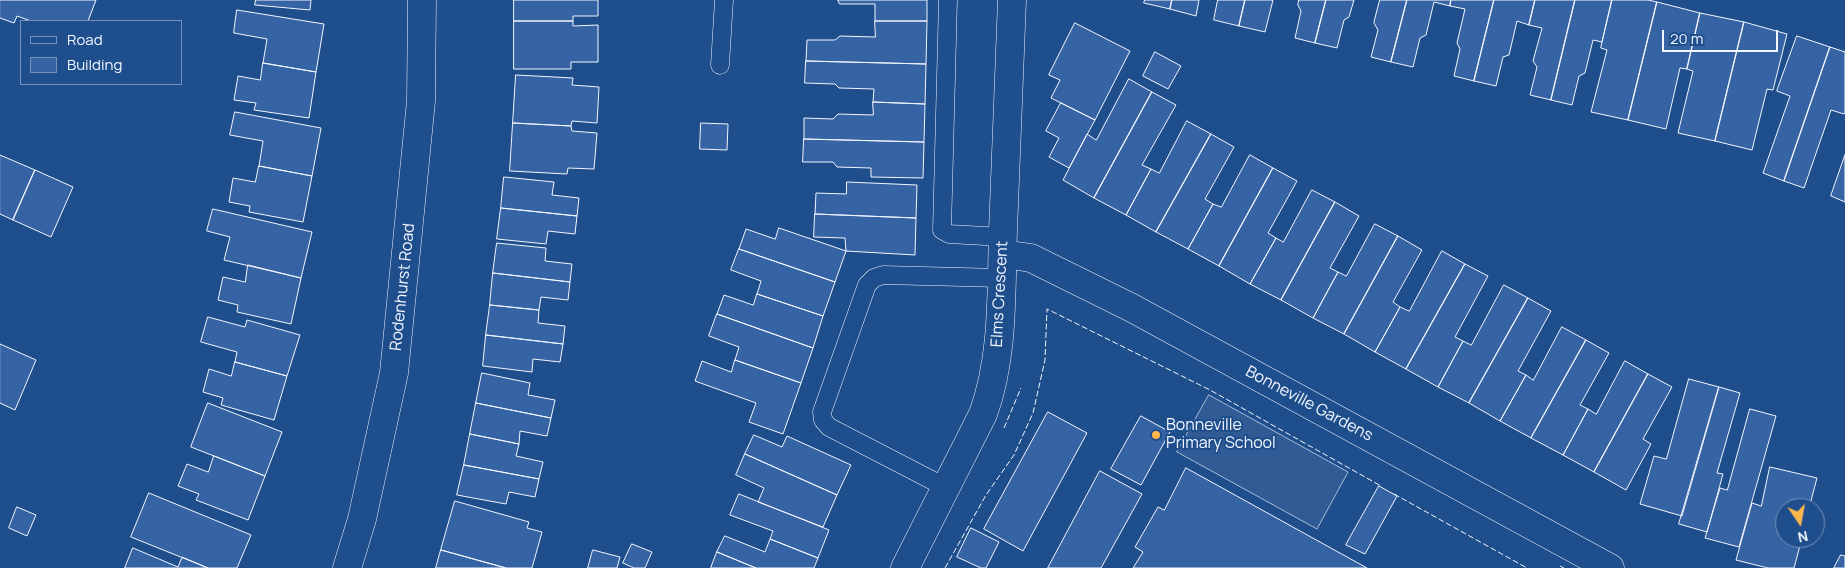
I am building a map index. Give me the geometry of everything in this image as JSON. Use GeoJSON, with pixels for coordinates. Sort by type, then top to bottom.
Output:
{"type":"FeatureCollection","features":[{"type":"Feature","properties":{"kind":"street","name":"Rodenhurst Road"},"geometry":{"type":"LineString","coordinates":[[346,568],[362,519],[394,373],[422,101],[422,0]]}},
{"type":"Feature","properties":{"kind":"street","name":"Elms Crescent"},"geometry":{"type":"LineString","coordinates":[[906,568],[945,487],[974,433],[990,394],[998,336],[1003,256],[1012,0]]}},
{"type":"Feature","properties":{"kind":"street","name":"Bonneville Gardens"},"geometry":{"type":"LineString","coordinates":[[1003,256],[1031,258],[1132,308],[1610,568]]}},
{"type":"Feature","properties":{"kind":"lane"},"geometry":{"type":"LineString","coordinates":[[720,65],[724,0]]}},
{"type":"Feature","properties":{"kind":"lane"},"geometry":{"type":"LineString","coordinates":[[948,0],[942,230],[1003,256]]}},
{"type":"Feature","properties":{"kind":"lane"},"geometry":{"type":"LineString","coordinates":[[945,487],[829,427],[823,420],[822,412],[867,285],[874,278],[1003,256]]}},
{"type":"Feature","properties":{"kind":"shaded area"},"geometry":{"type":"Polygon","coordinates":[[[1209,395],[1348,472],[1317,529],[1177,452],[1209,395]]]}},
{"type":"Feature","properties":{"kind":"building"},"geometry":{"type":"Polygon","coordinates":[[[0,0],[96,0],[88,20],[28,20],[17,16],[14,23],[0,18],[0,0]]]}},
{"type":"Feature","properties":{"kind":"building"},"geometry":{"type":"Polygon","coordinates":[[[256,0],[311,0],[310,10],[255,5],[256,0]]]}},
{"type":"Feature","properties":{"kind":"building"},"geometry":{"type":"Polygon","coordinates":[[[514,0],[598,0],[598,16],[573,16],[573,21],[514,21],[514,0]]]}},
{"type":"Feature","properties":{"kind":"building"},"geometry":{"type":"Polygon","coordinates":[[[838,0],[927,0],[927,21],[875,21],[875,4],[840,4],[838,0]]]}},
{"type":"Feature","properties":{"kind":"building"},"geometry":{"type":"Polygon","coordinates":[[[1145,0],[1172,0],[1170,9],[1144,3],[1145,0]]]}},
{"type":"Feature","properties":{"kind":"building"},"geometry":{"type":"Polygon","coordinates":[[[1172,0],[1199,0],[1196,16],[1170,9],[1172,0]]]}},
{"type":"Feature","properties":{"kind":"building"},"geometry":{"type":"Polygon","coordinates":[[[1218,0],[1245,0],[1239,26],[1214,20],[1218,0]]]}},
{"type":"Feature","properties":{"kind":"building"},"geometry":{"type":"Polygon","coordinates":[[[1245,0],[1273,0],[1265,32],[1239,26],[1245,0]]]}},
{"type":"Feature","properties":{"kind":"building"},"geometry":{"type":"Polygon","coordinates":[[[1299,0],[1326,0],[1315,43],[1295,38],[1301,11],[1298,5],[1299,0]]]}},
{"type":"Feature","properties":{"kind":"building"},"geometry":{"type":"Polygon","coordinates":[[[1326,0],[1354,0],[1349,17],[1344,20],[1337,48],[1315,43],[1326,0]]]}},
{"type":"Feature","properties":{"kind":"building"},"geometry":{"type":"Polygon","coordinates":[[[1380,0],[1407,0],[1391,62],[1371,57],[1378,30],[1374,23],[1380,0]]]}},
{"type":"Feature","properties":{"kind":"building"},"geometry":{"type":"Polygon","coordinates":[[[1407,0],[1451,0],[1450,6],[1434,2],[1426,35],[1420,38],[1413,67],[1391,62],[1407,0]]]}},
{"type":"Feature","properties":{"kind":"building"},"geometry":{"type":"Polygon","coordinates":[[[1451,0],[1494,0],[1474,81],[1454,76],[1460,49],[1457,43],[1465,9],[1450,6],[1451,0]]]}},
{"type":"Feature","properties":{"kind":"building"},"geometry":{"type":"Polygon","coordinates":[[[1494,0],[1535,0],[1529,25],[1517,21],[1509,55],[1503,57],[1496,86],[1474,81],[1494,0]]]}},
{"type":"Feature","properties":{"kind":"building"},"geometry":{"type":"Polygon","coordinates":[[[1535,0],[1575,0],[1551,100],[1530,95],[1537,67],[1533,61],[1542,28],[1529,25],[1535,0]]]}},
{"type":"Feature","properties":{"kind":"building"},"geometry":{"type":"Polygon","coordinates":[[[1575,0],[1612,0],[1602,42],[1593,40],[1585,73],[1579,76],[1572,105],[1551,100],[1575,0]]]}},
{"type":"Feature","properties":{"kind":"building"},"geometry":{"type":"Polygon","coordinates":[[[1612,0],[1648,0],[1657,2],[1628,120],[1591,112],[1607,50],[1601,48],[1612,0]]]}},
{"type":"Feature","properties":{"kind":"building"},"geometry":{"type":"Polygon","coordinates":[[[1657,2],[1700,13],[1687,69],[1680,68],[1666,129],[1628,120],[1657,2]]]}},
{"type":"Feature","properties":{"kind":"building"},"geometry":{"type":"Polygon","coordinates":[[[237,10],[324,24],[316,72],[263,63],[267,39],[234,33],[237,10]]]}},
{"type":"Feature","properties":{"kind":"building"},"geometry":{"type":"Polygon","coordinates":[[[1700,13],[1744,22],[1715,141],[1678,133],[1693,71],[1687,69],[1700,13]]]}},
{"type":"Feature","properties":{"kind":"building"},"geometry":{"type":"Polygon","coordinates":[[[514,21],[573,21],[573,26],[598,25],[598,62],[571,62],[571,69],[514,69],[514,21]]]}},
{"type":"Feature","properties":{"kind":"building"},"geometry":{"type":"Polygon","coordinates":[[[875,21],[927,21],[926,64],[806,61],[807,40],[835,40],[840,36],[875,37],[875,21]]]}},
{"type":"Feature","properties":{"kind":"building"},"geometry":{"type":"Polygon","coordinates":[[[1744,22],[1787,34],[1773,90],[1767,89],[1752,150],[1715,141],[1744,22]]]}},
{"type":"Feature","properties":{"kind":"building"},"geometry":{"type":"Polygon","coordinates":[[[1075,23],[1130,51],[1095,120],[1051,98],[1060,80],[1049,75],[1075,23]]]}},
{"type":"Feature","properties":{"kind":"building"},"geometry":{"type":"Polygon","coordinates":[[[1797,36],[1830,47],[1784,181],[1763,173],[1790,96],[1777,91],[1797,36]]]}},
{"type":"Feature","properties":{"kind":"building"},"geometry":{"type":"Polygon","coordinates":[[[1830,47],[1845,52],[1845,113],[1831,110],[1804,188],[1784,181],[1830,47]]]}},
{"type":"Feature","properties":{"kind":"building"},"geometry":{"type":"Polygon","coordinates":[[[1155,52],[1181,66],[1168,89],[1143,76],[1155,52]]]}},
{"type":"Feature","properties":{"kind":"building"},"geometry":{"type":"Polygon","coordinates":[[[806,61],[926,64],[925,104],[873,102],[874,89],[839,88],[835,84],[805,83],[806,61]]]}},
{"type":"Feature","properties":{"kind":"building"},"geometry":{"type":"Polygon","coordinates":[[[263,63],[316,72],[309,118],[254,110],[256,103],[234,100],[238,76],[260,80],[263,63]]]}},
{"type":"Feature","properties":{"kind":"building"},"geometry":{"type":"Polygon","coordinates":[[[516,75],[573,78],[572,85],[599,87],[597,123],[572,121],[571,126],[513,123],[516,75]]]}},
{"type":"Feature","properties":{"kind":"building"},"geometry":{"type":"Polygon","coordinates":[[[1129,79],[1152,92],[1094,198],[1063,180],[1087,134],[1096,140],[1129,79]]]}},
{"type":"Feature","properties":{"kind":"building"},"geometry":{"type":"Polygon","coordinates":[[[1152,92],[1176,105],[1142,165],[1151,169],[1126,215],[1094,198],[1152,92]]]}},
{"type":"Feature","properties":{"kind":"building"},"geometry":{"type":"Polygon","coordinates":[[[873,102],[925,104],[924,142],[804,139],[804,118],[833,119],[838,114],[873,115],[873,102]]]}},
{"type":"Feature","properties":{"kind":"building"},"geometry":{"type":"Polygon","coordinates":[[[1061,103],[1095,120],[1069,168],[1049,157],[1059,138],[1046,131],[1061,103]]]}},
{"type":"Feature","properties":{"kind":"building"},"geometry":{"type":"Polygon","coordinates":[[[235,112],[321,128],[312,176],[259,166],[263,141],[230,135],[235,112]]]}},
{"type":"Feature","properties":{"kind":"building"},"geometry":{"type":"Polygon","coordinates":[[[1187,121],[1211,134],[1156,232],[1126,215],[1151,169],[1159,173],[1187,121]]]}},
{"type":"Feature","properties":{"kind":"building"},"geometry":{"type":"Polygon","coordinates":[[[513,123],[571,126],[572,131],[597,133],[594,169],[568,168],[567,174],[510,171],[513,123]]]}},
{"type":"Feature","properties":{"kind":"building"},"geometry":{"type":"Polygon","coordinates":[[[701,123],[728,124],[727,150],[700,149],[701,123]]]}},
{"type":"Feature","properties":{"kind":"building"},"geometry":{"type":"Polygon","coordinates":[[[1211,134],[1234,147],[1205,199],[1213,204],[1188,249],[1156,232],[1211,134]]]}},
{"type":"Feature","properties":{"kind":"building"},"geometry":{"type":"Polygon","coordinates":[[[804,139],[924,142],[923,178],[871,177],[871,168],[837,167],[833,162],[803,162],[804,139]]]}},
{"type":"Feature","properties":{"kind":"building"},"geometry":{"type":"Polygon","coordinates":[[[0,155],[35,170],[13,220],[0,214],[0,155]]]}},
{"type":"Feature","properties":{"kind":"building"},"geometry":{"type":"Polygon","coordinates":[[[1250,155],[1273,168],[1219,266],[1188,249],[1213,204],[1221,207],[1250,155]]]}},
{"type":"Feature","properties":{"kind":"building"},"geometry":{"type":"Polygon","coordinates":[[[1845,155],[1845,202],[1831,196],[1845,155]]]}},
{"type":"Feature","properties":{"kind":"building"},"geometry":{"type":"Polygon","coordinates":[[[259,166],[312,176],[303,222],[249,212],[250,206],[229,202],[233,178],[255,182],[259,166]]]}},
{"type":"Feature","properties":{"kind":"building"},"geometry":{"type":"Polygon","coordinates":[[[1273,168],[1297,181],[1268,233],[1276,238],[1250,284],[1219,266],[1273,168]]]}},
{"type":"Feature","properties":{"kind":"building"},"geometry":{"type":"Polygon","coordinates":[[[35,170],[73,187],[51,237],[13,220],[35,170]]]}},
{"type":"Feature","properties":{"kind":"building"},"geometry":{"type":"Polygon","coordinates":[[[504,177],[554,182],[552,195],[579,198],[577,216],[501,208],[504,177]]]}},
{"type":"Feature","properties":{"kind":"building"},"geometry":{"type":"Polygon","coordinates":[[[847,182],[917,185],[916,218],[815,214],[816,193],[846,194],[847,182]]]}},
{"type":"Feature","properties":{"kind":"building"},"geometry":{"type":"Polygon","coordinates":[[[1312,190],[1335,202],[1281,300],[1250,284],[1276,238],[1283,242],[1312,190]]]}},
{"type":"Feature","properties":{"kind":"building"},"geometry":{"type":"Polygon","coordinates":[[[1335,202],[1359,216],[1330,268],[1338,272],[1313,318],[1281,300],[1335,202]]]}},
{"type":"Feature","properties":{"kind":"building"},"geometry":{"type":"Polygon","coordinates":[[[501,208],[577,216],[575,234],[548,231],[546,244],[497,239],[501,208]]]}},
{"type":"Feature","properties":{"kind":"building"},"geometry":{"type":"Polygon","coordinates":[[[213,209],[312,232],[301,278],[224,260],[230,237],[207,231],[213,209]]]}},
{"type":"Feature","properties":{"kind":"building"},"geometry":{"type":"Polygon","coordinates":[[[815,214],[916,218],[915,255],[846,251],[845,238],[814,237],[815,214]]]}},
{"type":"Feature","properties":{"kind":"building"},"geometry":{"type":"Polygon","coordinates":[[[1375,224],[1398,236],[1344,334],[1313,318],[1338,272],[1346,276],[1375,224]]]}},
{"type":"Feature","properties":{"kind":"building"},"geometry":{"type":"Polygon","coordinates":[[[779,228],[846,251],[835,282],[739,249],[746,229],[775,239],[779,228]]]}},
{"type":"Feature","properties":{"kind":"building"},"geometry":{"type":"Polygon","coordinates":[[[1398,236],[1422,250],[1393,302],[1400,307],[1375,352],[1344,334],[1398,236]]]}},
{"type":"Feature","properties":{"kind":"building"},"geometry":{"type":"Polygon","coordinates":[[[497,243],[546,248],[545,261],[572,264],[570,282],[493,273],[497,243]]]}},
{"type":"Feature","properties":{"kind":"building"},"geometry":{"type":"Polygon","coordinates":[[[739,249],[835,282],[823,316],[757,294],[761,281],[731,270],[739,249]]]}},
{"type":"Feature","properties":{"kind":"building"},"geometry":{"type":"Polygon","coordinates":[[[1442,251],[1465,264],[1406,369],[1375,352],[1400,307],[1409,311],[1442,251]]]}},
{"type":"Feature","properties":{"kind":"building"},"geometry":{"type":"Polygon","coordinates":[[[1465,264],[1488,276],[1455,337],[1463,341],[1438,387],[1406,369],[1465,264]]]}},
{"type":"Feature","properties":{"kind":"building"},"geometry":{"type":"Polygon","coordinates":[[[248,265],[301,278],[291,324],[237,312],[238,305],[218,300],[223,277],[245,282],[248,265]]]}},
{"type":"Feature","properties":{"kind":"building"},"geometry":{"type":"Polygon","coordinates":[[[493,273],[570,282],[568,300],[541,297],[539,310],[490,305],[493,273]]]}},
{"type":"Feature","properties":{"kind":"building"},"geometry":{"type":"Polygon","coordinates":[[[1504,285],[1528,298],[1469,403],[1438,387],[1463,341],[1471,345],[1504,285]]]}},
{"type":"Feature","properties":{"kind":"building"},"geometry":{"type":"Polygon","coordinates":[[[757,294],[823,316],[813,348],[717,314],[724,295],[753,305],[757,294]]]}},
{"type":"Feature","properties":{"kind":"building"},"geometry":{"type":"Polygon","coordinates":[[[1528,298],[1551,311],[1518,371],[1526,375],[1500,421],[1469,403],[1528,298]]]}},
{"type":"Feature","properties":{"kind":"building"},"geometry":{"type":"Polygon","coordinates":[[[490,305],[539,310],[538,323],[565,326],[563,344],[486,335],[490,305]]]}},
{"type":"Feature","properties":{"kind":"building"},"geometry":{"type":"Polygon","coordinates":[[[717,314],[813,348],[801,383],[735,360],[739,347],[709,336],[717,314]]]}},
{"type":"Feature","properties":{"kind":"building"},"geometry":{"type":"Polygon","coordinates":[[[208,317],[245,327],[247,320],[300,335],[287,376],[235,362],[237,352],[201,342],[208,317]]]}},
{"type":"Feature","properties":{"kind":"building"},"geometry":{"type":"Polygon","coordinates":[[[1562,327],[1586,340],[1531,438],[1500,421],[1526,375],[1533,380],[1562,327]]]}},
{"type":"Feature","properties":{"kind":"building"},"geometry":{"type":"Polygon","coordinates":[[[486,335],[563,344],[560,362],[533,359],[532,372],[483,366],[486,335]]]}},
{"type":"Feature","properties":{"kind":"building"},"geometry":{"type":"Polygon","coordinates":[[[1586,340],[1609,353],[1580,405],[1588,409],[1563,455],[1531,438],[1586,340]]]}},
{"type":"Feature","properties":{"kind":"building"},"geometry":{"type":"Polygon","coordinates":[[[0,344],[36,360],[15,410],[0,403],[0,344]]]}},
{"type":"Feature","properties":{"kind":"building"},"geometry":{"type":"Polygon","coordinates":[[[735,360],[801,383],[783,434],[749,422],[756,403],[695,381],[702,361],[731,372],[735,360]]]}},
{"type":"Feature","properties":{"kind":"building"},"geometry":{"type":"Polygon","coordinates":[[[1625,361],[1648,374],[1594,472],[1563,455],[1588,409],[1596,414],[1625,361]]]}},
{"type":"Feature","properties":{"kind":"building"},"geometry":{"type":"Polygon","coordinates":[[[235,362],[287,376],[274,420],[221,405],[223,398],[203,392],[209,369],[231,376],[235,362]]]}},
{"type":"Feature","properties":{"kind":"building"},"geometry":{"type":"Polygon","coordinates":[[[482,373],[530,383],[528,395],[555,400],[551,418],[476,403],[482,373]]]}},
{"type":"Feature","properties":{"kind":"building"},"geometry":{"type":"Polygon","coordinates":[[[1648,374],[1672,387],[1643,439],[1651,444],[1626,490],[1594,472],[1648,374]]]}},
{"type":"Feature","properties":{"kind":"building"},"geometry":{"type":"Polygon","coordinates":[[[1689,379],[1719,387],[1682,516],[1640,504],[1654,456],[1666,459],[1689,379]]]}},
{"type":"Feature","properties":{"kind":"building"},"geometry":{"type":"Polygon","coordinates":[[[1719,387],[1740,393],[1717,473],[1723,474],[1707,532],[1679,524],[1719,387]]]}},
{"type":"Feature","properties":{"kind":"building"},"geometry":{"type":"Polygon","coordinates":[[[208,403],[282,432],[265,476],[191,447],[208,403]]]}},
{"type":"Feature","properties":{"kind":"building"},"geometry":{"type":"Polygon","coordinates":[[[476,403],[551,418],[547,436],[520,431],[519,444],[470,434],[476,403]]]}},
{"type":"Feature","properties":{"kind":"building"},"geometry":{"type":"Polygon","coordinates":[[[1750,409],[1776,416],[1739,547],[1705,538],[1720,488],[1727,490],[1750,409]]]}},
{"type":"Feature","properties":{"kind":"building"},"geometry":{"type":"Polygon","coordinates":[[[1048,412],[1087,433],[1023,551],[984,529],[1048,412]]]}},
{"type":"Feature","properties":{"kind":"building"},"geometry":{"type":"Polygon","coordinates":[[[1141,416],[1170,432],[1141,485],[1111,469],[1141,416]]]}},
{"type":"Feature","properties":{"kind":"building"},"geometry":{"type":"Polygon","coordinates":[[[470,434],[519,444],[516,456],[543,462],[539,479],[464,465],[470,434]]]}},
{"type":"Feature","properties":{"kind":"building"},"geometry":{"type":"Polygon","coordinates":[[[754,435],[782,447],[787,436],[851,465],[837,495],[745,454],[754,435]]]}},
{"type":"Feature","properties":{"kind":"building"},"geometry":{"type":"Polygon","coordinates":[[[745,454],[837,495],[823,527],[758,502],[764,488],[736,475],[745,454]]]}},
{"type":"Feature","properties":{"kind":"building"},"geometry":{"type":"Polygon","coordinates":[[[214,456],[265,476],[248,520],[196,500],[199,494],[178,486],[187,464],[208,472],[214,456]]]}},
{"type":"Feature","properties":{"kind":"building"},"geometry":{"type":"Polygon","coordinates":[[[464,465],[539,479],[535,497],[509,492],[506,504],[457,495],[464,465]]]}},
{"type":"Feature","properties":{"kind":"building"},"geometry":{"type":"Polygon","coordinates":[[[1770,467],[1817,478],[1812,498],[1775,498],[1775,548],[1799,548],[1794,568],[1768,568],[1736,560],[1752,503],[1761,506],[1770,467]]]}},
{"type":"Feature","properties":{"kind":"building"},"geometry":{"type":"Polygon","coordinates":[[[1186,468],[1367,568],[1133,568],[1143,552],[1135,547],[1158,507],[1164,510],[1186,468]]]}},
{"type":"Feature","properties":{"kind":"building"},"geometry":{"type":"Polygon","coordinates":[[[1100,471],[1142,494],[1101,568],[1048,568],[1100,471]]]}},
{"type":"Feature","properties":{"kind":"building"},"geometry":{"type":"Polygon","coordinates":[[[1379,486],[1397,496],[1365,554],[1346,545],[1379,486]]]}},
{"type":"Feature","properties":{"kind":"building"},"geometry":{"type":"Polygon","coordinates":[[[149,493],[251,535],[237,568],[208,568],[131,537],[149,493]]]}},
{"type":"Feature","properties":{"kind":"building"},"geometry":{"type":"Polygon","coordinates":[[[739,494],[829,530],[818,558],[770,539],[773,531],[730,515],[739,494]]]}},
{"type":"Feature","properties":{"kind":"building"},"geometry":{"type":"Polygon","coordinates":[[[455,501],[529,522],[527,528],[542,532],[532,568],[506,568],[441,550],[455,501]]]}},
{"type":"Feature","properties":{"kind":"building"},"geometry":{"type":"Polygon","coordinates":[[[17,507],[36,515],[27,536],[9,528],[17,507]]]}},
{"type":"Feature","properties":{"kind":"building"},"geometry":{"type":"Polygon","coordinates":[[[971,528],[999,542],[986,568],[981,568],[957,557],[971,528]]]}},
{"type":"Feature","properties":{"kind":"building"},"geometry":{"type":"Polygon","coordinates":[[[725,536],[765,552],[770,539],[818,558],[814,568],[756,568],[717,552],[725,536]]]}},
{"type":"Feature","properties":{"kind":"building"},"geometry":{"type":"Polygon","coordinates":[[[632,544],[652,552],[645,568],[634,568],[623,563],[632,544]]]}},
{"type":"Feature","properties":{"kind":"building"},"geometry":{"type":"Polygon","coordinates":[[[133,548],[178,567],[182,557],[208,568],[125,568],[133,548]]]}},
{"type":"Feature","properties":{"kind":"building"},"geometry":{"type":"Polygon","coordinates":[[[441,550],[506,568],[436,568],[441,550]]]}},
{"type":"Feature","properties":{"kind":"building"},"geometry":{"type":"Polygon","coordinates":[[[593,550],[620,557],[617,568],[588,568],[593,550]]]}},
{"type":"Feature","properties":{"kind":"building"},"geometry":{"type":"Polygon","coordinates":[[[717,552],[756,568],[711,568],[717,552]]]}},
{"type":"Feature","properties":{"kind":"building"},"geometry":{"type":"Polygon","coordinates":[[[1841,555],[1845,556],[1845,568],[1834,568],[1841,555]]]}},
{"type":"Feature","properties":{"kind":"fence"},"geometry":{"type":"LineString","coordinates":[[945,568],[986,495],[1014,455],[1033,413],[1045,360],[1047,309],[1210,390],[1381,486]]}},
{"type":"Feature","properties":{"kind":"fence"},"geometry":{"type":"LineString","coordinates":[[1004,428],[1021,388]]}},
{"type":"Feature","properties":{"kind":"fence"},"geometry":{"type":"LineString","coordinates":[[1394,494],[1527,568]]}},
{"type":"Feature","properties":{"kind":"fence"},"geometry":{"type":"LineString","coordinates":[[1560,566],[1564,568]]}},
{"type":"Feature","properties":{"kind":"place","name":"Bonneville Primary School"},"geometry":{"type":"Point","coordinates":[1156,435]}}]}
